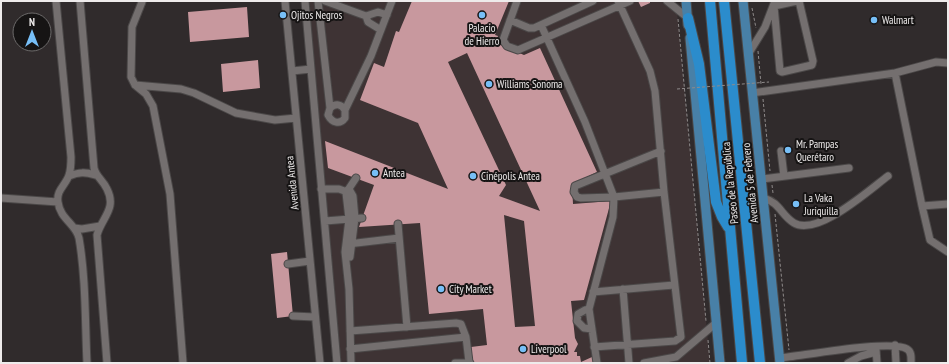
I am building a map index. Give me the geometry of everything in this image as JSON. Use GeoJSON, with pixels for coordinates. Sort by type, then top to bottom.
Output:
{"type":"FeatureCollection","features":[{"type":"Feature","properties":{"kind":"highway","name":"Paseo de la República"},"geometry":{"type":"LineString","coordinates":[[710,1],[729,230],[742,363]]}},
{"type":"Feature","properties":{"kind":"highway","name":"Paseo de la República"},"geometry":{"type":"LineString","coordinates":[[724,1],[760,363]]}},
{"type":"Feature","properties":{"kind":"highway"},"geometry":{"type":"LineString","coordinates":[[688,18],[699,64],[716,202],[729,230]]}},
{"type":"Feature","properties":{"kind":"main road"},"geometry":{"type":"LineString","coordinates":[[686,1],[720,363]]}},
{"type":"Feature","properties":{"kind":"main road","name":"Avenida 5 de Febrero"},"geometry":{"type":"LineString","coordinates":[[743,1],[780,360]]}},
{"type":"Feature","properties":{"kind":"street"},"geometry":{"type":"LineString","coordinates":[[56,1],[71,157],[69,176],[62,185],[58,202],[65,220],[74,228],[79,236],[83,278],[87,363]]}},
{"type":"Feature","properties":{"kind":"street"},"geometry":{"type":"LineString","coordinates":[[80,1],[95,174],[107,188],[111,198],[110,210],[100,226],[97,235],[107,363]]}},
{"type":"Feature","properties":{"kind":"street","name":"Avenida Antea"},"geometry":{"type":"LineString","coordinates":[[285,1],[320,363]]}},
{"type":"Feature","properties":{"kind":"street"},"geometry":{"type":"LineString","coordinates":[[304,1],[336,361],[351,361],[349,288],[351,278],[348,244],[354,233],[355,218],[349,191],[356,178]]}},
{"type":"Feature","properties":{"kind":"street"},"geometry":{"type":"LineString","coordinates":[[318,1],[330,108],[328,115],[332,121],[336,123],[345,118],[345,110],[371,56],[392,1]]}},
{"type":"Feature","properties":{"kind":"street"},"geometry":{"type":"LineString","coordinates":[[325,1],[366,16],[378,12],[387,15]]}},
{"type":"Feature","properties":{"kind":"street"},"geometry":{"type":"LineString","coordinates":[[517,1],[503,40],[504,44],[518,50],[547,38],[619,3],[630,1]]}},
{"type":"Feature","properties":{"kind":"street"},"geometry":{"type":"LineString","coordinates":[[510,20],[529,28],[541,25],[593,1]]}},
{"type":"Feature","properties":{"kind":"street"},"geometry":{"type":"LineString","coordinates":[[667,1],[688,18]]}},
{"type":"Feature","properties":{"kind":"street"},"geometry":{"type":"LineString","coordinates":[[798,1],[813,61],[812,65],[785,73],[780,71],[775,4],[798,1]]}},
{"type":"Feature","properties":{"kind":"street"},"geometry":{"type":"LineString","coordinates":[[142,2],[132,27],[131,77],[135,85],[146,94],[153,106],[170,194],[183,363]]}},
{"type":"Feature","properties":{"kind":"street"},"geometry":{"type":"LineString","coordinates":[[594,347],[675,341],[681,337],[664,192],[656,99],[650,71],[619,3]]}},
{"type":"Feature","properties":{"kind":"street"},"geometry":{"type":"LineString","coordinates":[[749,53],[765,27],[775,4]]}},
{"type":"Feature","properties":{"kind":"street"},"geometry":{"type":"LineString","coordinates":[[366,16],[368,22],[381,30]]}},
{"type":"Feature","properties":{"kind":"street"},"geometry":{"type":"LineString","coordinates":[[541,25],[606,172],[614,197],[613,216],[589,309],[597,363]]}},
{"type":"Feature","properties":{"kind":"street"},"geometry":{"type":"LineString","coordinates":[[752,93],[895,74],[936,62],[948,63]]}},
{"type":"Feature","properties":{"kind":"street"},"geometry":{"type":"LineString","coordinates":[[292,71],[311,69]]}},
{"type":"Feature","properties":{"kind":"street"},"geometry":{"type":"LineString","coordinates":[[895,74],[930,240],[948,252]]}},
{"type":"Feature","properties":{"kind":"street"},"geometry":{"type":"LineString","coordinates":[[135,85],[181,89],[194,93],[236,113],[275,120],[296,118]]}},
{"type":"Feature","properties":{"kind":"street"},"geometry":{"type":"LineString","coordinates":[[330,108],[340,105],[345,110]]}},
{"type":"Feature","properties":{"kind":"street"},"geometry":{"type":"LineString","coordinates":[[781,150],[784,176]]}},
{"type":"Feature","properties":{"kind":"street"},"geometry":{"type":"LineString","coordinates":[[661,151],[606,172],[575,186],[575,195],[581,198],[614,197],[664,192]]}},
{"type":"Feature","properties":{"kind":"street"},"geometry":{"type":"LineString","coordinates":[[762,179],[849,168]]}},
{"type":"Feature","properties":{"kind":"street"},"geometry":{"type":"LineString","coordinates":[[69,176],[82,172],[95,174]]}},
{"type":"Feature","properties":{"kind":"street"},"geometry":{"type":"LineString","coordinates":[[764,198],[773,201],[792,222],[800,226],[813,226],[849,206],[888,176]]}},
{"type":"Feature","properties":{"kind":"street"},"geometry":{"type":"LineString","coordinates":[[321,188],[349,191]]}},
{"type":"Feature","properties":{"kind":"street"},"geometry":{"type":"LineString","coordinates":[[1,198],[58,202]]}},
{"type":"Feature","properties":{"kind":"street"},"geometry":{"type":"LineString","coordinates":[[922,206],[948,204]]}},
{"type":"Feature","properties":{"kind":"street"},"geometry":{"type":"LineString","coordinates":[[324,221],[355,218]]}},
{"type":"Feature","properties":{"kind":"street"},"geometry":{"type":"LineString","coordinates":[[398,224],[407,327]]}},
{"type":"Feature","properties":{"kind":"street"},"geometry":{"type":"LineString","coordinates":[[74,228],[82,229],[100,226]]}},
{"type":"Feature","properties":{"kind":"street"},"geometry":{"type":"LineString","coordinates":[[348,244],[399,238]]}},
{"type":"Feature","properties":{"kind":"street"},"geometry":{"type":"LineString","coordinates":[[288,264],[310,261]]}},
{"type":"Feature","properties":{"kind":"street"},"geometry":{"type":"LineString","coordinates":[[593,292],[674,285]]}},
{"type":"Feature","properties":{"kind":"street"},"geometry":{"type":"LineString","coordinates":[[623,289],[629,363]]}},
{"type":"Feature","properties":{"kind":"street"},"geometry":{"type":"LineString","coordinates":[[589,309],[578,314],[577,322],[584,328],[592,329]]}},
{"type":"Feature","properties":{"kind":"street"},"geometry":{"type":"LineString","coordinates":[[293,316],[316,317]]}},
{"type":"Feature","properties":{"kind":"street"},"geometry":{"type":"LineString","coordinates":[[350,331],[456,323],[461,324],[466,337],[470,362],[455,363]]}},
{"type":"Feature","properties":{"kind":"street"},"geometry":{"type":"LineString","coordinates":[[644,363],[676,357],[716,323]]}},
{"type":"Feature","properties":{"kind":"street"},"geometry":{"type":"LineString","coordinates":[[350,349],[466,337]]}},
{"type":"Feature","properties":{"kind":"street"},"geometry":{"type":"LineString","coordinates":[[845,349],[850,362],[876,350],[895,346],[907,349],[911,354],[911,363]]}},
{"type":"Feature","properties":{"kind":"street"},"geometry":{"type":"LineString","coordinates":[[895,346],[896,363]]}},
{"type":"Feature","properties":{"kind":"street"},"geometry":{"type":"LineString","coordinates":[[780,360],[845,349],[876,350]]}},
{"type":"Feature","properties":{"kind":"street"},"geometry":{"type":"LineString","coordinates":[[876,350],[877,363]]}},
{"type":"Feature","properties":{"kind":"path"},"geometry":{"type":"LineString","coordinates":[[677,8],[710,363]]}},
{"type":"Feature","properties":{"kind":"path"},"geometry":{"type":"LineString","coordinates":[[677,89],[769,82]]}},
{"type":"Feature","properties":{"kind":"shaded area","name":"Antea"},"geometry":{"type":"Polygon","coordinates":[[[308,1],[676,1],[710,363],[341,363],[308,1]]]}},
{"type":"Feature","properties":{"kind":"building","name":"Antea"},"geometry":{"type":"Polygon","coordinates":[[[412,1],[509,1],[495,35],[498,36],[496,43],[524,55],[540,48],[597,172],[572,184],[573,204],[611,201],[584,300],[571,301],[575,338],[578,344],[574,352],[577,352],[577,356],[580,356],[581,362],[592,357],[596,363],[473,363],[471,347],[487,345],[483,309],[429,314],[420,223],[359,227],[374,185],[328,168],[325,141],[448,189],[418,123],[360,100],[374,63],[384,67],[396,31],[399,32],[412,1]],[[467,53],[448,62],[506,185],[499,196],[540,211],[467,53]],[[504,215],[515,327],[535,326],[524,221],[504,215]]]}},
{"type":"Feature","properties":{"kind":"building"},"geometry":{"type":"Polygon","coordinates":[[[638,1],[650,1],[650,3],[641,7],[638,1]]]}},
{"type":"Feature","properties":{"kind":"building"},"geometry":{"type":"Polygon","coordinates":[[[247,7],[249,37],[190,42],[188,12],[247,7]]]}},
{"type":"Feature","properties":{"kind":"building"},"geometry":{"type":"Polygon","coordinates":[[[258,60],[260,88],[223,92],[221,64],[258,60]]]}},
{"type":"Feature","properties":{"kind":"building"},"geometry":{"type":"Polygon","coordinates":[[[287,252],[293,316],[277,318],[271,254],[287,252]]]}},
{"type":"Feature","properties":{"kind":"place","name":"Ojitos Negros"},"geometry":{"type":"Point","coordinates":[283,15]}},
{"type":"Feature","properties":{"kind":"place","name":"Palacio de Hierro"},"geometry":{"type":"Point","coordinates":[482,15]}},
{"type":"Feature","properties":{"kind":"place","name":"Walmart"},"geometry":{"type":"Point","coordinates":[874,20]}},
{"type":"Feature","properties":{"kind":"place","name":"Williams Sonoma"},"geometry":{"type":"Point","coordinates":[489,84]}},
{"type":"Feature","properties":{"kind":"place","name":"Mr. Pampas Querétaro"},"geometry":{"type":"Point","coordinates":[788,150]}},
{"type":"Feature","properties":{"kind":"place","name":"Antea"},"geometry":{"type":"Point","coordinates":[375,173]}},
{"type":"Feature","properties":{"kind":"place","name":"Cinépolis Antea"},"geometry":{"type":"Point","coordinates":[473,176]}},
{"type":"Feature","properties":{"kind":"place","name":"La Vaka Juriquilla"},"geometry":{"type":"Point","coordinates":[796,204]}},
{"type":"Feature","properties":{"kind":"place","name":"City Market"},"geometry":{"type":"Point","coordinates":[441,289]}},
{"type":"Feature","properties":{"kind":"place","name":"Liverpool"},"geometry":{"type":"Point","coordinates":[523,349]}}]}
